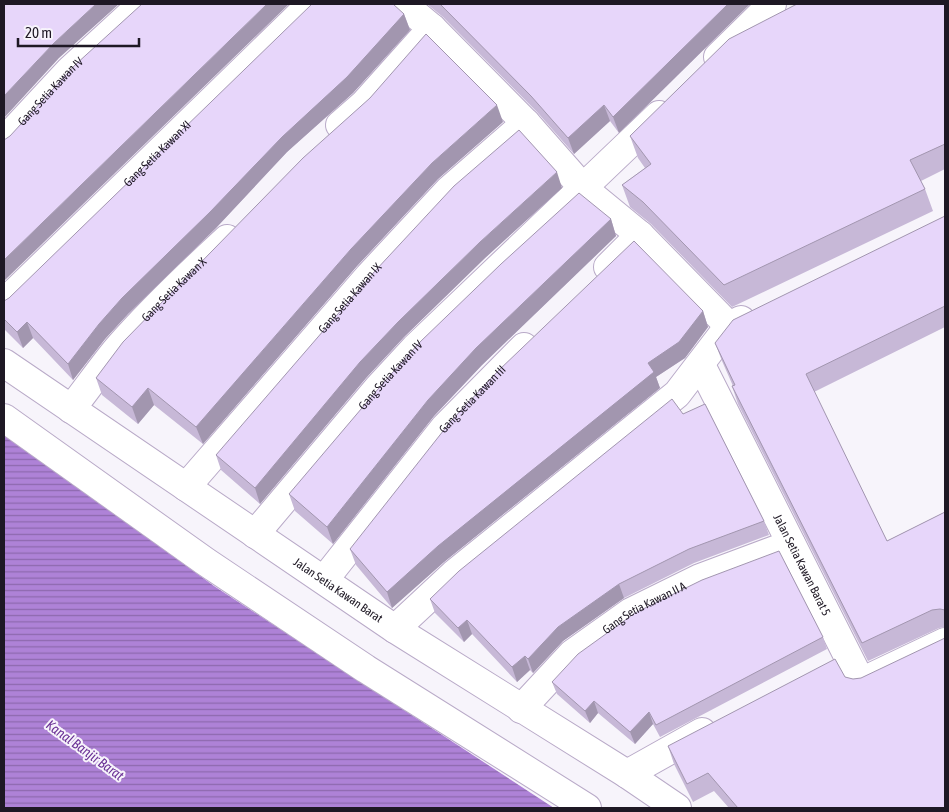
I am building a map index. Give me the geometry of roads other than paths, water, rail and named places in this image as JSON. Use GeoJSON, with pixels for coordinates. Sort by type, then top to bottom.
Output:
{"type":"FeatureCollection","features":[{"type":"Feature","properties":{"kind":"street","name":"Gang Setia Kawan IV"},"geometry":{"type":"LineString","coordinates":[[4,141],[70,70],[142,4]]}},
{"type":"Feature","properties":{"kind":"street","name":"Gang Setia Kawan XI"},"geometry":{"type":"LineString","coordinates":[[4,303],[311,4]]}},
{"type":"Feature","properties":{"kind":"street"},"geometry":{"type":"LineString","coordinates":[[403,4],[432,28],[526,123],[584,189],[640,235],[729,326]]}},
{"type":"Feature","properties":{"kind":"street"},"geometry":{"type":"LineString","coordinates":[[698,77],[769,5]]}},
{"type":"Feature","properties":{"kind":"street"},"geometry":{"type":"LineString","coordinates":[[320,144],[364,104],[432,28]]}},
{"type":"Feature","properties":{"kind":"street","name":"Gang Setia Kawan IV"},"geometry":{"type":"LineString","coordinates":[[255,534],[408,355],[496,268],[584,189],[677,98]]}},
{"type":"Feature","properties":{"kind":"street","name":"Gang Setia Kawan IX"},"geometry":{"type":"LineString","coordinates":[[186,487],[369,276],[449,190],[526,123]]}},
{"type":"Feature","properties":{"kind":"street","name":"Gang Setia Kawan X"},"geometry":{"type":"LineString","coordinates":[[71,409],[139,325],[246,219]]}},
{"type":"Feature","properties":{"kind":"street"},"geometry":{"type":"LineString","coordinates":[[592,282],[640,235]]}},
{"type":"Feature","properties":{"kind":"street"},"geometry":{"type":"LineString","coordinates":[[395,628],[454,574],[677,394],[729,326],[765,308]]}},
{"type":"Feature","properties":{"kind":"street","name":"Gang Setia Kawan III"},"geometry":{"type":"LineString","coordinates":[[324,580],[445,427],[493,376],[545,328]]}},
{"type":"Feature","properties":{"kind":"street","name":"Jalan Setia Kawan Barat"},"geometry":{"type":"LineString","coordinates":[[4,364],[395,628],[627,774],[677,808]]}},
{"type":"Feature","properties":{"kind":"street","name":"Jalan Setia Kawan Barat 5"},"geometry":{"type":"LineString","coordinates":[[701,365],[861,682],[945,642]]}},
{"type":"Feature","properties":{"kind":"street"},"geometry":{"type":"LineString","coordinates":[[4,418],[215,567],[366,669],[587,808]]}},
{"type":"Feature","properties":{"kind":"street","name":"Gang Setia Kawan II A"},"geometry":{"type":"LineString","coordinates":[[521,709],[572,654],[631,612],[700,578],[791,544]]}},
{"type":"Feature","properties":{"kind":"street"},"geometry":{"type":"LineString","coordinates":[[822,670],[848,656]]}},
{"type":"Feature","properties":{"kind":"street"},"geometry":{"type":"LineString","coordinates":[[627,774],[726,719]]}},
{"type":"Feature","properties":{"kind":"water","name":"Kanal Banjir Barat"},"geometry":{"type":"Polygon","coordinates":[[[4,433],[214,586],[554,808],[4,808],[4,433]]]}}]}
